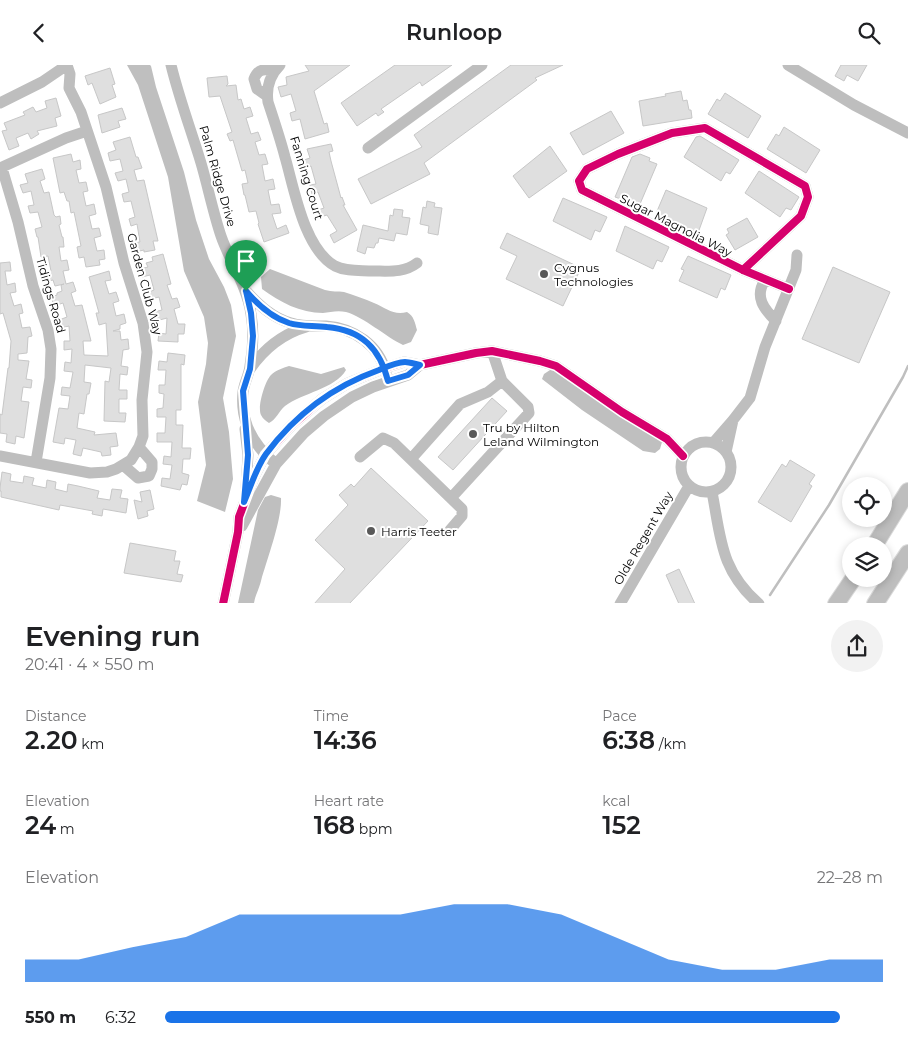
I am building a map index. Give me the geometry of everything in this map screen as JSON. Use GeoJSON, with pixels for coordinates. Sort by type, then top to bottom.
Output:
{"type":"FeatureCollection","features":[{"type":"Feature","properties":{"kind":"highway"},"geometry":{"type":"LineString","coordinates":[[880,537],[908,491]]}},
{"type":"Feature","properties":{"kind":"highway"},"geometry":{"type":"LineString","coordinates":[[875,603],[908,553]]}},
{"type":"Feature","properties":{"kind":"highway"},"geometry":{"type":"LineString","coordinates":[[828,603],[846,587]]}},
{"type":"Feature","properties":{"kind":"highway"},"geometry":{"type":"LineString","coordinates":[[836,603],[848,587]]}},
{"type":"Feature","properties":{"kind":"street"},"geometry":{"type":"LineString","coordinates":[[0,103],[50,77],[67,65]]}},
{"type":"Feature","properties":{"kind":"street","name":"Garden Club Way"},"geometry":{"type":"LineString","coordinates":[[67,65],[70,74],[69,88],[77,103],[108,194],[124,263],[145,333],[146,360],[142,400],[144,428],[140,447]]}},
{"type":"Feature","properties":{"kind":"street","name":"Palm Ridge Drive"},"geometry":{"type":"LineString","coordinates":[[171,65],[180,100],[201,162],[220,234],[234,269],[246,291],[271,314],[291,323],[307,327],[332,327],[355,334],[374,349],[385,368],[388,381]]}},
{"type":"Feature","properties":{"kind":"street"},"geometry":{"type":"LineString","coordinates":[[368,148],[482,65]]}},
{"type":"Feature","properties":{"kind":"street"},"geometry":{"type":"LineString","coordinates":[[788,65],[854,105],[908,133]]}},
{"type":"Feature","properties":{"kind":"street","name":"Fanning Court"},"geometry":{"type":"LineString","coordinates":[[277,68],[260,70],[254,79],[258,89],[267,96],[299,206],[313,241],[323,256],[335,265],[347,270],[397,271],[405,270],[418,263]]}},
{"type":"Feature","properties":{"kind":"street"},"geometry":{"type":"LineString","coordinates":[[50,77],[59,84],[69,88]]}},
{"type":"Feature","properties":{"kind":"street","name":"Sugar Magnolia Way"},"geometry":{"type":"LineString","coordinates":[[743,270],[801,216],[808,197],[805,185],[705,128],[672,133],[618,154],[587,169],[579,181],[582,190],[743,270],[789,289]]}},
{"type":"Feature","properties":{"kind":"street"},"geometry":{"type":"LineString","coordinates":[[1,168],[66,138],[87,131]]}},
{"type":"Feature","properties":{"kind":"street","name":"Tidings Road"},"geometry":{"type":"LineString","coordinates":[[1,168],[18,222],[33,286],[48,330],[51,349],[50,378],[36,462]]}},
{"type":"Feature","properties":{"kind":"street"},"geometry":{"type":"LineString","coordinates":[[713,443],[750,399],[764,347],[789,289],[796,269],[798,255]]}},
{"type":"Feature","properties":{"kind":"street"},"geometry":{"type":"LineString","coordinates":[[764,280],[760,287],[760,298],[767,311],[776,321]]}},
{"type":"Feature","properties":{"kind":"street","name":"Palm Ridge Drive"},"geometry":{"type":"LineString","coordinates":[[246,291],[253,329],[250,369],[243,391],[245,422],[259,448],[276,464]]}},
{"type":"Feature","properties":{"kind":"street"},"geometry":{"type":"LineString","coordinates":[[250,369],[260,355],[276,341],[291,332],[307,327]]}},
{"type":"Feature","properties":{"kind":"street"},"geometry":{"type":"LineString","coordinates":[[451,498],[529,413],[528,407],[502,381],[492,351]]}},
{"type":"Feature","properties":{"kind":"street"},"geometry":{"type":"LineString","coordinates":[[223,603],[244,502],[265,455],[290,427],[322,399],[348,383],[385,368],[404,362],[420,365],[492,351],[540,361],[556,366],[622,412],[667,439],[683,456]]}},
{"type":"Feature","properties":{"kind":"street"},"geometry":{"type":"LineString","coordinates":[[238,532],[276,464],[291,445],[324,416],[352,397],[388,381],[408,375],[420,365]]}},
{"type":"Feature","properties":{"kind":"street"},"geometry":{"type":"LineString","coordinates":[[411,459],[460,404],[488,392],[502,381]]}},
{"type":"Feature","properties":{"kind":"street"},"geometry":{"type":"LineString","coordinates":[[726,452],[733,420]]}},
{"type":"Feature","properties":{"kind":"street"},"geometry":{"type":"LineString","coordinates":[[244,502],[248,455],[245,422]]}},
{"type":"Feature","properties":{"kind":"street"},"geometry":{"type":"LineString","coordinates":[[360,457],[383,438],[394,443],[462,509],[462,516],[450,530]]}},
{"type":"Feature","properties":{"kind":"street"},"geometry":{"type":"LineString","coordinates":[[698,443],[713,443],[726,452],[730,459],[730,474],[720,488],[712,491],[697,491],[684,481],[680,464],[690,447],[698,443]]}},
{"type":"Feature","properties":{"kind":"street"},"geometry":{"type":"LineString","coordinates":[[0,456],[90,473],[107,472],[131,460],[140,447],[152,463],[152,469],[149,476],[138,478],[123,465]]}},
{"type":"Feature","properties":{"kind":"street","name":"Olde Regent Way"},"geometry":{"type":"LineString","coordinates":[[620,603],[689,486]]}},
{"type":"Feature","properties":{"kind":"street"},"geometry":{"type":"LineString","coordinates":[[712,491],[722,544],[729,567],[742,588],[758,603]]}},
{"type":"Feature","properties":{"kind":"shaded area"},"geometry":{"type":"Polygon","coordinates":[[[127,65],[151,66],[209,259],[231,305],[236,336],[223,398],[229,432],[233,479],[225,512],[197,501],[206,465],[198,402],[206,364],[208,343],[204,317],[184,271],[168,177],[138,85],[127,65]]]}},
{"type":"Feature","properties":{"kind":"shaded area"},"geometry":{"type":"Polygon","coordinates":[[[270,269],[325,290],[344,292],[356,296],[390,311],[398,313],[407,312],[413,318],[417,330],[411,342],[403,345],[360,318],[346,312],[315,313],[298,309],[262,289],[261,277],[270,269]]]}},
{"type":"Feature","properties":{"kind":"shaded area"},"geometry":{"type":"Polygon","coordinates":[[[289,366],[321,374],[344,367],[346,370],[334,382],[292,401],[269,423],[263,418],[260,411],[264,388],[271,375],[277,370],[289,366]]]}},
{"type":"Feature","properties":{"kind":"shaded area"},"geometry":{"type":"Polygon","coordinates":[[[550,370],[557,370],[662,442],[660,449],[655,453],[643,451],[582,410],[542,379],[544,374],[550,370]]]}},
{"type":"Feature","properties":{"kind":"shaded area"},"geometry":{"type":"Polygon","coordinates":[[[271,495],[281,498],[281,507],[277,528],[260,584],[254,603],[238,603],[258,510],[265,497],[271,495]]]}},
{"type":"Feature","properties":{"kind":"building"},"geometry":{"type":"Polygon","coordinates":[[[305,65],[350,65],[314,91],[324,124],[327,123],[329,132],[305,139],[300,119],[292,121],[290,113],[296,111],[291,94],[281,97],[278,87],[287,85],[286,77],[309,71],[305,65]]]}},
{"type":"Feature","properties":{"kind":"building"},"geometry":{"type":"Polygon","coordinates":[[[395,65],[452,65],[422,86],[420,82],[381,109],[384,112],[378,116],[376,113],[357,126],[341,103],[395,65]]]}},
{"type":"Feature","properties":{"kind":"building"},"geometry":{"type":"Polygon","coordinates":[[[511,65],[563,65],[535,78],[537,80],[424,163],[430,174],[371,204],[358,179],[422,147],[414,135],[511,65]]]}},
{"type":"Feature","properties":{"kind":"building"},"geometry":{"type":"Polygon","coordinates":[[[841,65],[867,65],[858,81],[847,75],[844,81],[835,76],[841,65]]]}},
{"type":"Feature","properties":{"kind":"building"},"geometry":{"type":"Polygon","coordinates":[[[110,68],[115,84],[112,85],[116,97],[100,104],[92,83],[88,85],[85,76],[110,68]]]}},
{"type":"Feature","properties":{"kind":"building"},"geometry":{"type":"Polygon","coordinates":[[[227,76],[228,84],[226,86],[236,85],[238,100],[241,99],[244,109],[250,107],[253,116],[246,118],[251,134],[258,132],[261,140],[255,142],[259,155],[265,154],[268,164],[262,165],[265,181],[273,179],[275,189],[268,190],[271,205],[279,204],[281,213],[272,214],[277,229],[286,225],[289,233],[264,242],[256,211],[249,212],[242,184],[248,183],[245,170],[242,171],[233,140],[230,141],[227,134],[232,132],[220,96],[209,97],[207,78],[227,76]]]}},
{"type":"Feature","properties":{"kind":"building"},"geometry":{"type":"Polygon","coordinates":[[[681,91],[683,101],[687,100],[692,118],[643,126],[639,101],[681,91]]]}},
{"type":"Feature","properties":{"kind":"building"},"geometry":{"type":"Polygon","coordinates":[[[725,93],[761,116],[748,138],[708,114],[717,99],[720,101],[725,93]]]}},
{"type":"Feature","properties":{"kind":"building"},"geometry":{"type":"Polygon","coordinates":[[[56,98],[61,116],[55,118],[57,126],[37,131],[39,134],[31,139],[28,133],[16,138],[19,146],[9,150],[2,131],[7,130],[4,123],[25,115],[23,112],[33,107],[36,112],[47,108],[45,101],[56,98]]]}},
{"type":"Feature","properties":{"kind":"building"},"geometry":{"type":"Polygon","coordinates":[[[122,108],[126,119],[118,121],[120,127],[102,133],[98,115],[122,108]]]}},
{"type":"Feature","properties":{"kind":"building"},"geometry":{"type":"Polygon","coordinates":[[[611,111],[624,133],[583,155],[570,133],[611,111]]]}},
{"type":"Feature","properties":{"kind":"building"},"geometry":{"type":"Polygon","coordinates":[[[784,127],[820,150],[806,173],[767,149],[776,134],[779,136],[784,127]]]}},
{"type":"Feature","properties":{"kind":"building"},"geometry":{"type":"Polygon","coordinates":[[[700,136],[739,160],[730,174],[726,172],[721,181],[684,157],[696,137],[700,136]]]}},
{"type":"Feature","properties":{"kind":"building"},"geometry":{"type":"Polygon","coordinates":[[[130,137],[136,157],[138,157],[142,168],[134,170],[137,181],[144,180],[158,241],[153,241],[155,250],[144,252],[144,250],[135,252],[133,243],[140,242],[137,224],[131,226],[129,219],[135,217],[131,201],[124,202],[122,194],[129,192],[126,179],[118,181],[115,173],[123,171],[120,159],[110,161],[108,153],[116,150],[113,142],[130,137]]]}},
{"type":"Feature","properties":{"kind":"building"},"geometry":{"type":"Polygon","coordinates":[[[331,144],[333,151],[329,152],[341,198],[345,205],[343,205],[357,230],[334,243],[330,235],[337,231],[327,215],[320,217],[318,210],[324,208],[318,192],[312,194],[310,185],[316,184],[311,166],[306,168],[304,160],[310,158],[307,149],[331,144]]]}},
{"type":"Feature","properties":{"kind":"building"},"geometry":{"type":"Polygon","coordinates":[[[550,146],[567,171],[529,198],[513,176],[550,146]]]}},
{"type":"Feature","properties":{"kind":"building"},"geometry":{"type":"Polygon","coordinates":[[[71,154],[73,162],[80,160],[81,169],[76,170],[79,183],[86,182],[88,191],[83,192],[86,206],[94,204],[96,214],[89,216],[92,229],[99,228],[101,236],[94,238],[97,251],[104,250],[105,259],[99,260],[100,265],[86,267],[84,257],[79,258],[77,247],[81,246],[74,212],[71,213],[69,201],[67,201],[64,192],[60,193],[53,158],[71,154]]]}},
{"type":"Feature","properties":{"kind":"building"},"geometry":{"type":"Polygon","coordinates":[[[640,154],[650,158],[649,161],[657,164],[640,204],[615,197],[632,157],[640,154]]]}},
{"type":"Feature","properties":{"kind":"building"},"geometry":{"type":"Polygon","coordinates":[[[42,169],[45,179],[40,181],[44,193],[49,192],[54,215],[56,217],[60,216],[61,224],[59,225],[64,247],[59,247],[61,261],[67,260],[69,270],[63,271],[66,284],[73,282],[76,291],[71,293],[75,306],[82,305],[91,341],[83,341],[84,355],[108,356],[106,323],[99,325],[96,313],[99,313],[89,277],[109,271],[111,280],[105,281],[109,294],[116,292],[119,301],[113,303],[116,316],[124,314],[126,323],[120,325],[120,329],[113,331],[120,331],[121,340],[128,339],[129,349],[123,350],[121,366],[128,367],[127,375],[120,374],[119,390],[127,390],[127,399],[119,399],[119,413],[126,413],[125,422],[104,421],[105,381],[109,382],[111,368],[85,365],[84,382],[91,383],[84,414],[79,413],[77,428],[95,432],[94,435],[116,433],[118,446],[110,447],[111,455],[102,456],[101,452],[83,448],[81,456],[73,454],[76,440],[65,438],[64,444],[53,442],[59,408],[68,409],[70,396],[61,395],[62,387],[70,388],[73,372],[64,371],[65,362],[71,363],[72,349],[64,350],[64,341],[70,341],[69,326],[61,328],[59,320],[67,317],[63,303],[54,306],[51,297],[62,291],[61,285],[64,284],[55,286],[53,280],[44,282],[43,272],[51,271],[48,256],[41,257],[35,229],[42,227],[38,212],[30,213],[28,206],[34,205],[31,191],[23,193],[20,185],[28,183],[25,174],[42,169]]]}},
{"type":"Feature","properties":{"kind":"building"},"geometry":{"type":"Polygon","coordinates":[[[759,171],[799,197],[791,210],[786,208],[780,217],[745,193],[759,171]]]}},
{"type":"Feature","properties":{"kind":"building"},"geometry":{"type":"Polygon","coordinates":[[[666,190],[707,208],[698,233],[655,216],[666,190]]]}},
{"type":"Feature","properties":{"kind":"building"},"geometry":{"type":"Polygon","coordinates":[[[563,198],[607,217],[600,232],[595,230],[591,240],[553,221],[563,198]]]}},
{"type":"Feature","properties":{"kind":"building"},"geometry":{"type":"Polygon","coordinates":[[[427,201],[435,203],[434,207],[442,208],[438,235],[428,233],[429,226],[420,224],[423,207],[426,208],[427,201]]]}},
{"type":"Feature","properties":{"kind":"building"},"geometry":{"type":"Polygon","coordinates":[[[394,209],[403,210],[402,217],[410,218],[407,235],[396,233],[394,241],[379,238],[374,248],[367,247],[365,254],[357,251],[363,225],[388,231],[390,215],[393,216],[394,209]]]}},
{"type":"Feature","properties":{"kind":"building"},"geometry":{"type":"Polygon","coordinates":[[[747,218],[758,237],[735,250],[726,235],[729,233],[727,229],[747,218]]]}},
{"type":"Feature","properties":{"kind":"building"},"geometry":{"type":"Polygon","coordinates":[[[625,226],[669,247],[662,262],[657,260],[653,269],[616,251],[625,226]]]}},
{"type":"Feature","properties":{"kind":"building","name":"Cygnus Technologies"},"geometry":{"type":"Polygon","coordinates":[[[507,233],[581,268],[563,306],[506,279],[517,256],[500,248],[507,233]]]}},
{"type":"Feature","properties":{"kind":"building"},"geometry":{"type":"Polygon","coordinates":[[[163,254],[171,284],[167,285],[172,299],[177,298],[180,307],[174,309],[178,324],[185,324],[184,334],[178,334],[178,342],[158,341],[159,333],[166,334],[167,318],[156,321],[154,312],[162,310],[159,297],[151,299],[149,292],[154,290],[150,275],[142,277],[140,269],[148,267],[146,263],[153,261],[152,257],[163,254]]]}},
{"type":"Feature","properties":{"kind":"building"},"geometry":{"type":"Polygon","coordinates":[[[688,256],[731,275],[725,290],[721,288],[717,298],[679,281],[684,270],[681,269],[688,256]]]}},
{"type":"Feature","properties":{"kind":"building"},"geometry":{"type":"Polygon","coordinates":[[[10,262],[11,271],[5,271],[7,285],[15,283],[16,292],[10,293],[14,306],[21,304],[23,313],[19,314],[22,328],[30,327],[32,336],[28,337],[27,353],[18,354],[18,360],[29,361],[26,379],[32,380],[31,388],[23,387],[21,401],[29,402],[24,438],[16,436],[15,444],[6,442],[7,434],[0,433],[0,414],[2,415],[11,341],[3,313],[0,314],[0,263],[10,262]]]}},
{"type":"Feature","properties":{"kind":"building"},"geometry":{"type":"Polygon","coordinates":[[[833,267],[890,292],[859,363],[802,339],[833,267]]]}},
{"type":"Feature","properties":{"kind":"building"},"geometry":{"type":"Polygon","coordinates":[[[168,353],[185,355],[184,365],[181,364],[181,410],[176,410],[176,425],[183,425],[182,448],[191,448],[190,459],[183,459],[182,473],[189,475],[187,485],[182,484],[180,490],[161,486],[162,478],[170,479],[172,465],[163,464],[164,456],[171,457],[172,442],[157,442],[157,433],[165,433],[166,417],[157,417],[157,409],[163,408],[164,394],[159,393],[159,385],[165,385],[166,370],[158,370],[159,361],[167,362],[168,353]]]}},
{"type":"Feature","properties":{"kind":"building","name":"Tru by Hilton Leland Wilmington"},"geometry":{"type":"Polygon","coordinates":[[[492,398],[507,411],[453,470],[438,457],[492,398]]]}},
{"type":"Feature","properties":{"kind":"building"},"geometry":{"type":"Polygon","coordinates":[[[790,460],[815,475],[809,484],[812,486],[791,522],[758,502],[782,464],[786,467],[790,460]]]}},
{"type":"Feature","properties":{"kind":"building","name":"Harris Teeter"},"geometry":{"type":"Polygon","coordinates":[[[371,468],[428,521],[350,603],[315,603],[345,569],[315,540],[348,505],[339,495],[351,484],[354,487],[371,468]]]}},
{"type":"Feature","properties":{"kind":"building"},"geometry":{"type":"Polygon","coordinates":[[[2,472],[11,474],[10,481],[23,483],[24,476],[34,478],[32,485],[46,488],[47,480],[56,482],[55,489],[67,492],[68,484],[99,491],[97,498],[110,500],[112,489],[122,490],[120,498],[128,499],[126,513],[103,509],[102,516],[92,514],[93,511],[60,505],[59,510],[1,497],[2,472]]]}},
{"type":"Feature","properties":{"kind":"building"},"geometry":{"type":"Polygon","coordinates":[[[150,490],[154,509],[147,511],[148,516],[138,519],[134,500],[142,502],[140,492],[150,490]]]}},
{"type":"Feature","properties":{"kind":"building"},"geometry":{"type":"Polygon","coordinates":[[[130,543],[176,551],[174,561],[180,561],[177,574],[183,575],[181,582],[124,573],[130,543]]]}},
{"type":"Feature","properties":{"kind":"building"},"geometry":{"type":"Polygon","coordinates":[[[679,569],[695,603],[679,603],[666,575],[679,569]]]}},
{"type":"Feature","properties":{"kind":"waterway"},"geometry":{"type":"LineString","coordinates":[[770,595],[829,505],[908,366]]}},
{"type":"Feature","properties":{"kind":"cycle path"},"geometry":{"type":"LineString","coordinates":[[743,270],[801,216],[808,197],[805,186],[705,128],[672,133],[618,154],[587,169],[579,181],[582,190],[743,270],[789,289]]}},
{"type":"Feature","properties":{"kind":"cycle path"},"geometry":{"type":"LineString","coordinates":[[223,603],[238,532],[239,517],[254,477],[265,455],[290,427],[322,399],[348,383],[385,368],[404,362],[420,365],[492,351],[540,361],[556,366],[622,412],[667,439],[683,456]]}},
{"type":"Feature","properties":{"kind":"place","name":"Cygnus Technologies"},"geometry":{"type":"Point","coordinates":[544,274]}},
{"type":"Feature","properties":{"kind":"place","name":"Tru by Hilton Leland Wilmington"},"geometry":{"type":"Point","coordinates":[473,434]}},
{"type":"Feature","properties":{"kind":"place","name":"Harris Teeter"},"geometry":{"type":"Point","coordinates":[371,531]}},
{"type":"Feature","properties":{"kind":"route"},"geometry":{"type":"LineString","coordinates":[[246,291],[251,313],[253,345],[250,369],[243,391],[248,455],[244,502],[265,455],[290,427],[322,399],[348,383],[373,372],[385,368],[404,362],[420,365],[408,375],[388,381],[385,368],[374,349],[355,334],[332,327],[307,327],[281,320],[262,307],[246,291]]}}]}
